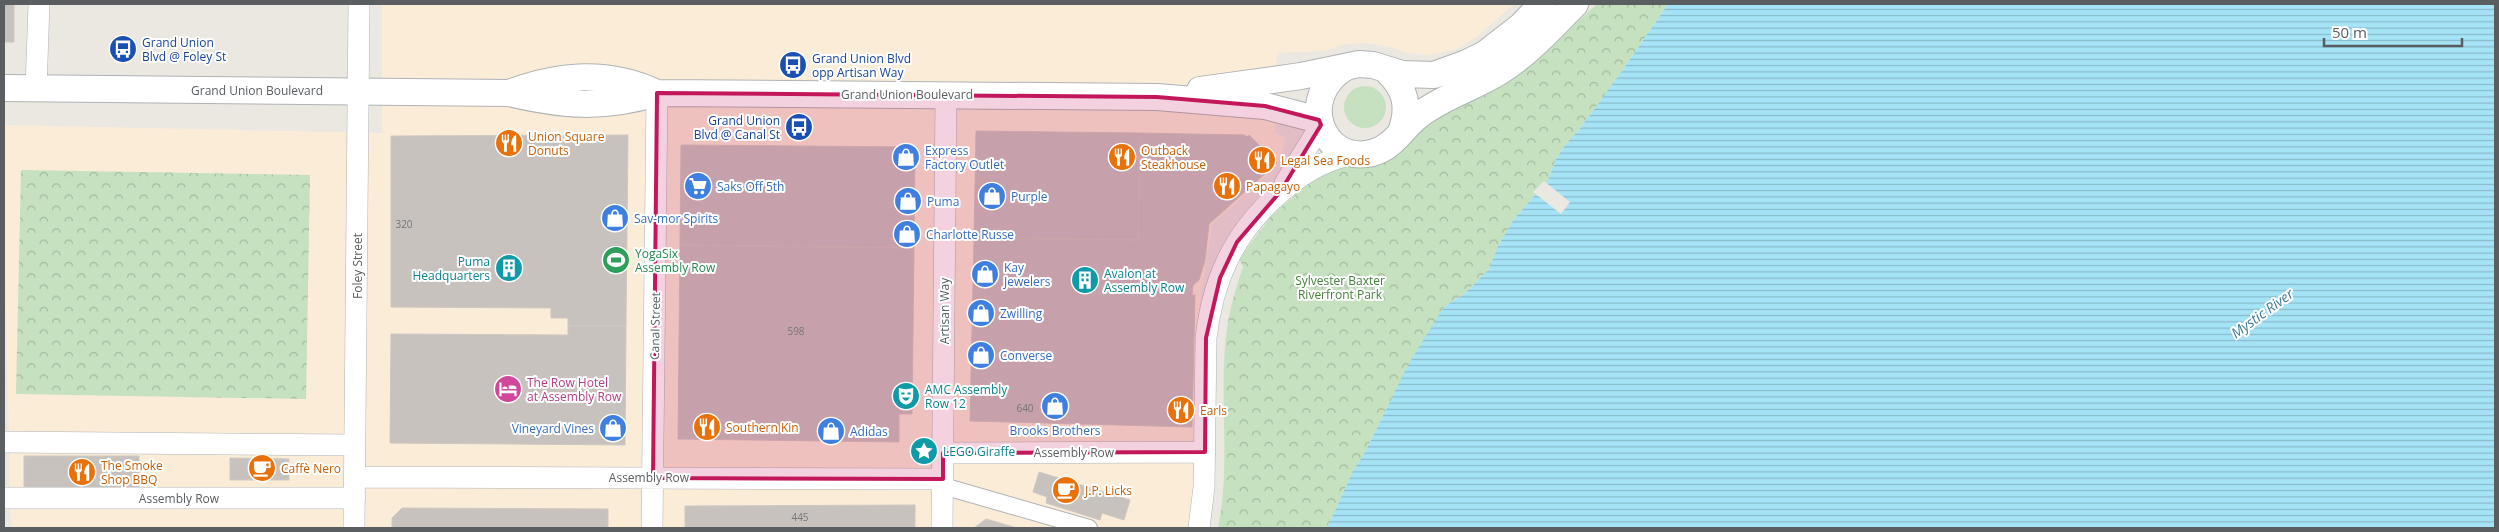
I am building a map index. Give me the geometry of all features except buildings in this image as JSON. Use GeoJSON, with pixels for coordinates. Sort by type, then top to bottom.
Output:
{"type":"FeatureCollection","features":[{"type":"Feature","properties":{"kind":"street"},"geometry":{"type":"LineString","coordinates":[[36,89],[39,4]]}},
{"type":"Feature","properties":{"kind":"street","name":"Foley Street"},"geometry":{"type":"LineString","coordinates":[[354,528],[359,4]]}},
{"type":"Feature","properties":{"kind":"street"},"geometry":{"type":"LineString","coordinates":[[1360,154],[1336,145],[1327,136],[1320,123],[1318,107],[1320,95],[1334,74],[1346,67],[1359,64],[1374,65],[1387,71],[1419,76],[1434,75],[1467,63],[1504,40],[1542,4]]}},
{"type":"Feature","properties":{"kind":"street"},"geometry":{"type":"LineString","coordinates":[[1280,192],[1318,164],[1342,156],[1384,148],[1423,112],[1483,82],[1517,60],[1576,4]]}},
{"type":"Feature","properties":{"kind":"street","name":"Grand Union Boulevard"},"geometry":{"type":"LineString","coordinates":[[1157,97],[1301,76],[1346,67]]}},
{"type":"Feature","properties":{"kind":"street"},"geometry":{"type":"LineString","coordinates":[[1387,71],[1400,86],[1407,105],[1406,119],[1401,132]]}},
{"type":"Feature","properties":{"kind":"street","name":"Grand Union Boulevard"},"geometry":{"type":"LineString","coordinates":[[4,88],[509,93],[549,102],[597,104],[634,100],[657,93],[1157,97],[1265,106],[1320,123]]}},
{"type":"Feature","properties":{"kind":"street","name":"Canal Street"},"geometry":{"type":"LineString","coordinates":[[652,528],[657,93]]}},
{"type":"Feature","properties":{"kind":"street","name":"Artisan Way"},"geometry":{"type":"LineString","coordinates":[[942,528],[946,94]]}},
{"type":"Feature","properties":{"kind":"street"},"geometry":{"type":"LineString","coordinates":[[1199,528],[1203,504],[1205,452],[1206,338],[1213,298],[1227,260],[1237,242],[1280,192],[1320,123]]}},
{"type":"Feature","properties":{"kind":"street"},"geometry":{"type":"LineString","coordinates":[[4,442],[354,446]]}},
{"type":"Feature","properties":{"kind":"street","name":"Assembly Row"},"geometry":{"type":"LineString","coordinates":[[943,453],[1205,452]]}},
{"type":"Feature","properties":{"kind":"street","name":"Assembly Row"},"geometry":{"type":"LineString","coordinates":[[4,498],[653,478],[943,482],[1089,528]]}},
{"type":"Feature","properties":{"kind":"highlighted area"},"geometry":{"type":"Polygon","coordinates":[[[657,93],[1157,97],[1265,106],[1319,120],[1321,125],[1280,192],[1237,242],[1220,278],[1206,338],[1205,452],[943,453],[943,479],[653,478],[657,93]]]}},
{"type":"Feature","properties":{"kind":"shaded area"},"geometry":{"type":"Polygon","coordinates":[[[382,4],[1514,4],[1477,37],[1455,50],[1428,55],[1406,53],[1391,47],[1368,43],[1346,44],[1324,51],[1277,53],[1275,133],[1286,138],[1277,166],[1212,224],[1200,303],[1200,413],[1194,503],[1187,528],[11,528],[4,222],[4,125],[382,133],[382,4]]]}},
{"type":"Feature","properties":{"kind":"green space","name":"Sylvester Baxter Riverfront Park"},"geometry":{"type":"Polygon","coordinates":[[[1597,4],[1668,4],[1579,130],[1565,145],[1556,159],[1548,180],[1514,219],[1498,246],[1489,269],[1464,294],[1444,307],[1353,471],[1327,528],[1218,528],[1224,477],[1225,348],[1231,308],[1243,267],[1239,259],[1272,215],[1318,175],[1431,118],[1542,54],[1597,4]]]}},
{"type":"Feature","properties":{"kind":"green space"},"geometry":{"type":"Polygon","coordinates":[[[1365,86],[1380,92],[1386,107],[1380,122],[1365,128],[1350,122],[1344,107],[1350,92],[1365,86]]]}},
{"type":"Feature","properties":{"kind":"green space"},"geometry":{"type":"Polygon","coordinates":[[[21,170],[310,175],[306,399],[16,394],[21,170]]]}},
{"type":"Feature","properties":{"kind":"water","name":"Mystic River"},"geometry":{"type":"Polygon","coordinates":[[[1668,4],[2495,4],[2495,528],[1327,528],[1353,471],[1365,452],[1409,363],[1444,307],[1464,294],[1489,269],[1498,246],[1514,219],[1548,180],[1556,159],[1565,145],[1579,130],[1668,4]]]}},
{"type":"Feature","properties":{"kind":"pier"},"geometry":{"type":"Polygon","coordinates":[[[1544,181],[1570,202],[1561,214],[1533,192],[1544,181]]]}},
{"type":"Feature","properties":{"kind":"place","name":"Grand Union Blvd @ Foley St"},"geometry":{"type":"Point","coordinates":[123,49]}},
{"type":"Feature","properties":{"kind":"place","name":"Grand Union Blvd opp Artisan Way"},"geometry":{"type":"Point","coordinates":[793,65]}},
{"type":"Feature","properties":{"kind":"place","name":"Grand Union Blvd @ Canal St"},"geometry":{"type":"Point","coordinates":[799,127]}},
{"type":"Feature","properties":{"kind":"place","name":"Union Square Donuts"},"geometry":{"type":"Point","coordinates":[509,143]}},
{"type":"Feature","properties":{"kind":"place","name":"Express Factory Outlet"},"geometry":{"type":"Point","coordinates":[906,157]}},
{"type":"Feature","properties":{"kind":"place","name":"Outback Steakhouse"},"geometry":{"type":"Point","coordinates":[1122,157]}},
{"type":"Feature","properties":{"kind":"place","name":"Legal Sea Foods"},"geometry":{"type":"Point","coordinates":[1262,160]}},
{"type":"Feature","properties":{"kind":"place","name":"Saks Off 5th"},"geometry":{"type":"Point","coordinates":[698,186]}},
{"type":"Feature","properties":{"kind":"place","name":"Papagayo"},"geometry":{"type":"Point","coordinates":[1227,186]}},
{"type":"Feature","properties":{"kind":"place","name":"Purple"},"geometry":{"type":"Point","coordinates":[992,196]}},
{"type":"Feature","properties":{"kind":"place","name":"Puma"},"geometry":{"type":"Point","coordinates":[908,201]}},
{"type":"Feature","properties":{"kind":"place","name":"Sav-mor Spirits"},"geometry":{"type":"Point","coordinates":[615,218]}},
{"type":"Feature","properties":{"kind":"place","name":"Charlotte Russe"},"geometry":{"type":"Point","coordinates":[907,234]}},
{"type":"Feature","properties":{"kind":"place","name":"YogaSix Assembly Row"},"geometry":{"type":"Point","coordinates":[616,260]}},
{"type":"Feature","properties":{"kind":"place","name":"Puma Headquarters"},"geometry":{"type":"Point","coordinates":[509,268]}},
{"type":"Feature","properties":{"kind":"place","name":"Kay Jewelers"},"geometry":{"type":"Point","coordinates":[985,274]}},
{"type":"Feature","properties":{"kind":"place","name":"Avalon at Assembly Row"},"geometry":{"type":"Point","coordinates":[1085,280]}},
{"type":"Feature","properties":{"kind":"place","name":"Zwilling"},"geometry":{"type":"Point","coordinates":[981,313]}},
{"type":"Feature","properties":{"kind":"place","name":"Converse"},"geometry":{"type":"Point","coordinates":[981,355]}},
{"type":"Feature","properties":{"kind":"place","name":"The Row Hotel at Assembly Row"},"geometry":{"type":"Point","coordinates":[508,389]}},
{"type":"Feature","properties":{"kind":"place","name":"AMC Assembly Row 12"},"geometry":{"type":"Point","coordinates":[906,396]}},
{"type":"Feature","properties":{"kind":"place","name":"Brooks Brothers"},"geometry":{"type":"Point","coordinates":[1055,406]}},
{"type":"Feature","properties":{"kind":"place","name":"Earls"},"geometry":{"type":"Point","coordinates":[1181,410]}},
{"type":"Feature","properties":{"kind":"place","name":"Southern Kin"},"geometry":{"type":"Point","coordinates":[707,427]}},
{"type":"Feature","properties":{"kind":"place","name":"Vineyard Vines"},"geometry":{"type":"Point","coordinates":[613,428]}},
{"type":"Feature","properties":{"kind":"place","name":"Adidas"},"geometry":{"type":"Point","coordinates":[831,431]}},
{"type":"Feature","properties":{"kind":"place","name":"LEGO Giraffe"},"geometry":{"type":"Point","coordinates":[924,451]}},
{"type":"Feature","properties":{"kind":"place","name":"Caffè Nero"},"geometry":{"type":"Point","coordinates":[262,468]}},
{"type":"Feature","properties":{"kind":"place","name":"The Smoke Shop BBQ"},"geometry":{"type":"Point","coordinates":[82,472]}},
{"type":"Feature","properties":{"kind":"place","name":"J.P. Licks"},"geometry":{"type":"Point","coordinates":[1066,490]}}]}
